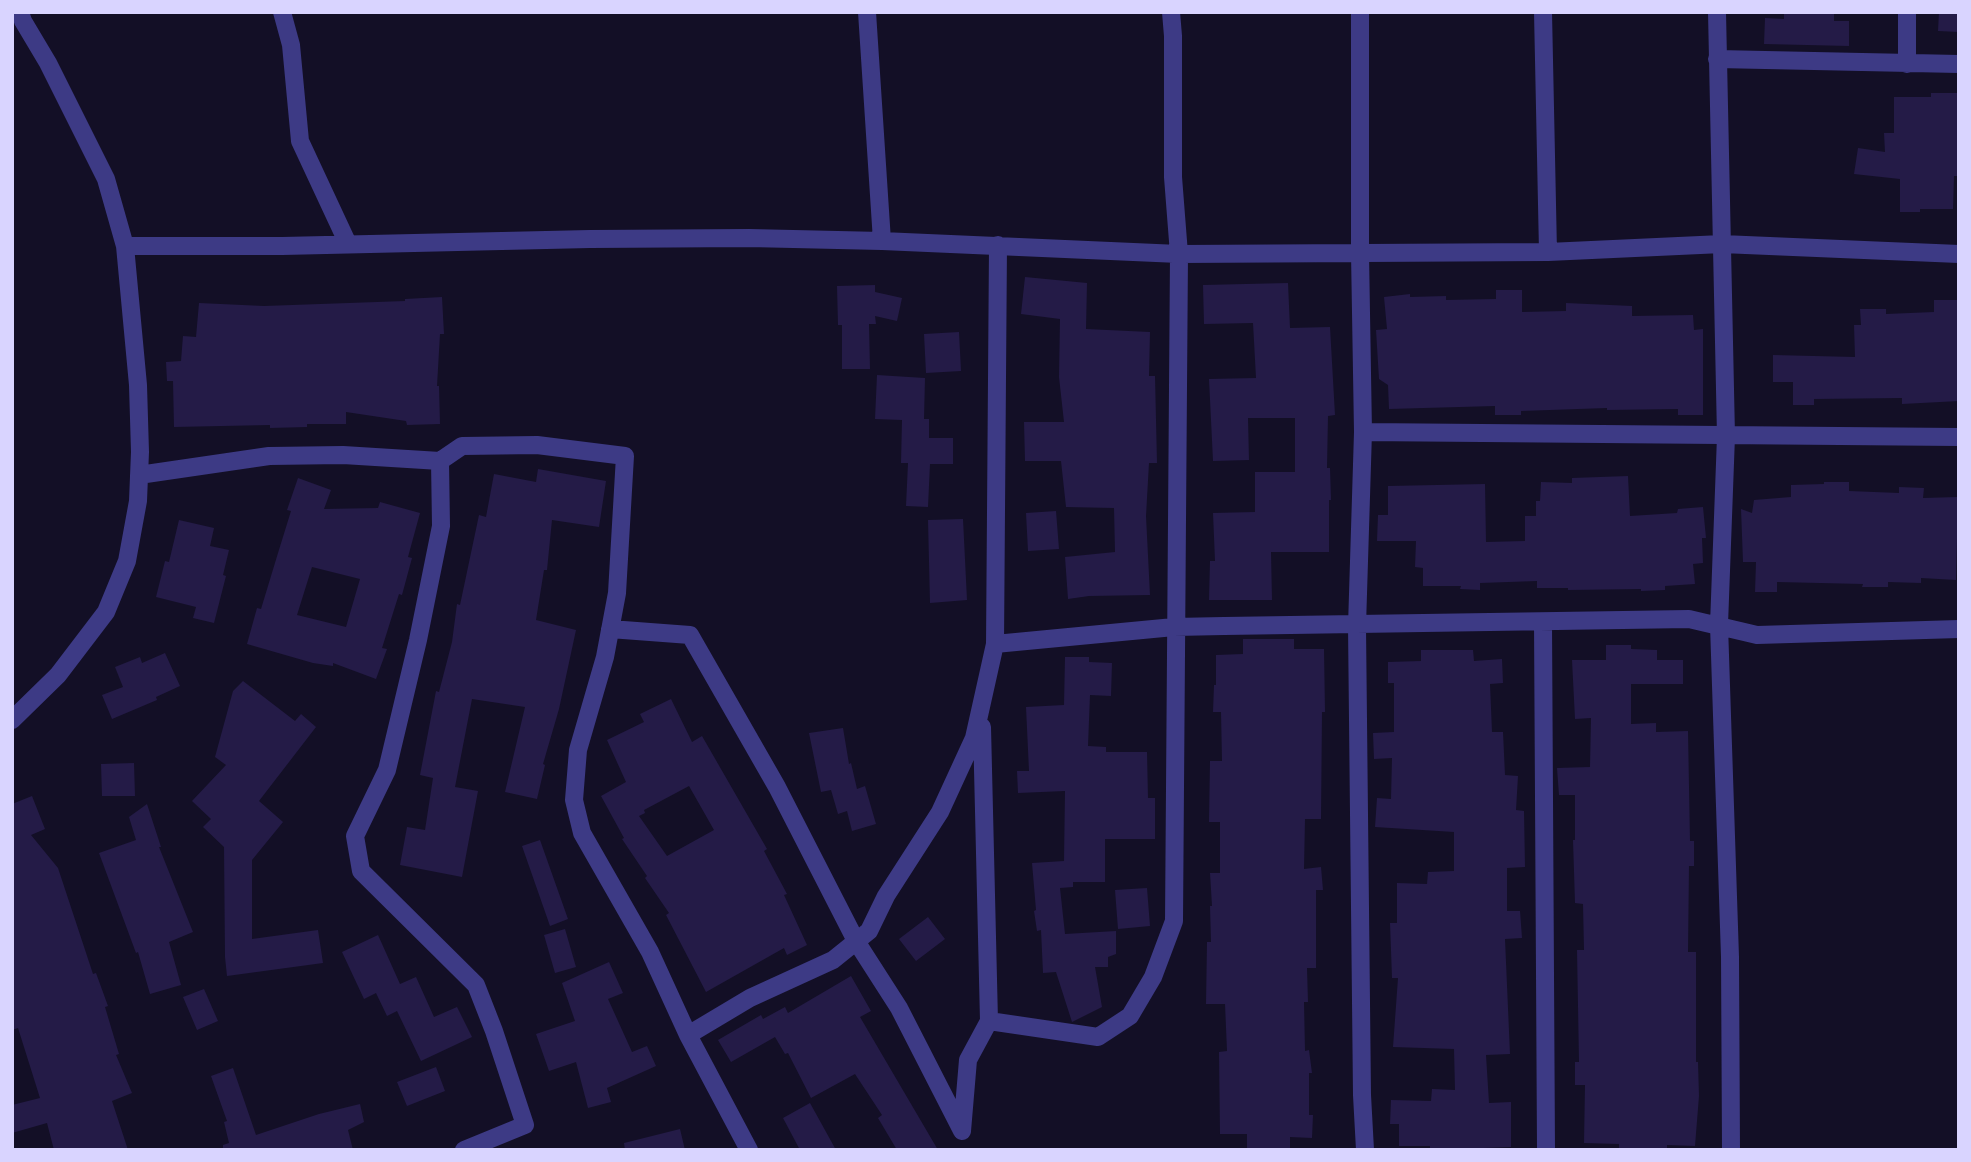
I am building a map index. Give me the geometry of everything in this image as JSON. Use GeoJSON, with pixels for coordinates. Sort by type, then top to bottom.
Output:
{"type":"FeatureCollection","features":[{"type":"Feature","properties":{"kind":"street"},"geometry":{"type":"LineString","coordinates":[[12,720],[58,675],[106,612],[127,561],[138,502],[139,475],[138,385],[125,246],[106,179],[20,12]]}},
{"type":"Feature","properties":{"kind":"street"},"geometry":{"type":"LineString","coordinates":[[282,12],[291,45],[300,141],[348,244]]}},
{"type":"Feature","properties":{"kind":"street"},"geometry":{"type":"LineString","coordinates":[[867,12],[882,241]]}},
{"type":"Feature","properties":{"kind":"street"},"geometry":{"type":"LineString","coordinates":[[989,1021],[1098,1037],[1130,1016],[1153,977],[1174,921],[1174,627],[1179,254],[1172,177],[1171,12]]}},
{"type":"Feature","properties":{"kind":"street"},"geometry":{"type":"LineString","coordinates":[[1360,12],[1363,432],[1357,626],[1362,1095],[1366,1150]]}},
{"type":"Feature","properties":{"kind":"street"},"geometry":{"type":"LineString","coordinates":[[1543,12],[1548,252]]}},
{"type":"Feature","properties":{"kind":"street"},"geometry":{"type":"LineString","coordinates":[[1717,12],[1726,436],[1719,625],[1730,957],[1731,1150]]}},
{"type":"Feature","properties":{"kind":"street"},"geometry":{"type":"LineString","coordinates":[[1906,12],[1907,64]]}},
{"type":"Feature","properties":{"kind":"street"},"geometry":{"type":"LineString","coordinates":[[1717,59],[1959,64]]}},
{"type":"Feature","properties":{"kind":"street"},"geometry":{"type":"LineString","coordinates":[[125,246],[590,239],[882,241],[1179,254],[1548,252],[1722,244],[1959,254]]}},
{"type":"Feature","properties":{"kind":"street"},"geometry":{"type":"LineString","coordinates":[[688,1035],[750,999],[833,960],[869,931],[886,896],[940,812],[974,738],[995,644],[998,245]]}},
{"type":"Feature","properties":{"kind":"street"},"geometry":{"type":"LineString","coordinates":[[1363,432],[1959,437]]}},
{"type":"Feature","properties":{"kind":"street"},"geometry":{"type":"LineString","coordinates":[[139,475],[269,456],[343,455],[440,461],[462,446],[537,444],[625,456],[617,593],[606,657],[578,750],[574,800],[582,833],[650,951],[688,1035],[749,1150]]}},
{"type":"Feature","properties":{"kind":"street"},"geometry":{"type":"LineString","coordinates":[[440,461],[442,526],[418,640],[387,770],[355,836],[360,872],[390,898],[475,985],[494,1031],[525,1125],[464,1150]]}},
{"type":"Feature","properties":{"kind":"street"},"geometry":{"type":"LineString","coordinates":[[995,644],[1174,627],[1689,619],[1757,635],[1959,629]]}},
{"type":"Feature","properties":{"kind":"street"},"geometry":{"type":"LineString","coordinates":[[1543,622],[1546,1150]]}},
{"type":"Feature","properties":{"kind":"street"},"geometry":{"type":"LineString","coordinates":[[610,629],[690,635],[777,787],[856,941],[899,1008],[962,1131],[968,1060],[989,1021],[981,706]]}},
{"type":"Feature","properties":{"kind":"building"},"geometry":{"type":"Polygon","coordinates":[[[1784,12],[1834,12],[1834,21],[1849,21],[1849,46],[1764,44],[1765,18],[1784,19],[1784,12]]]}},
{"type":"Feature","properties":{"kind":"building"},"geometry":{"type":"Polygon","coordinates":[[[1939,12],[1959,12],[1959,32],[1938,31],[1939,12]]]}},
{"type":"Feature","properties":{"kind":"building"},"geometry":{"type":"Polygon","coordinates":[[[1931,93],[1959,93],[1959,176],[1954,176],[1953,209],[1900,212],[1900,179],[1854,174],[1858,148],[1885,152],[1884,133],[1894,133],[1894,97],[1931,97],[1931,93]]]}},
{"type":"Feature","properties":{"kind":"building"},"geometry":{"type":"Polygon","coordinates":[[[1025,277],[1087,283],[1086,329],[1150,332],[1149,376],[1155,376],[1157,463],[1149,463],[1146,516],[1150,595],[1068,599],[1065,557],[1115,552],[1114,508],[1066,507],[1061,461],[1025,461],[1024,422],[1064,422],[1059,377],[1060,319],[1021,314],[1025,277]]]}},
{"type":"Feature","properties":{"kind":"building"},"geometry":{"type":"Polygon","coordinates":[[[1288,283],[1290,328],[1330,327],[1335,415],[1328,416],[1327,468],[1330,468],[1331,500],[1329,552],[1271,552],[1272,600],[1209,600],[1210,561],[1215,561],[1213,513],[1255,512],[1255,472],[1295,472],[1295,418],[1248,418],[1249,460],[1213,461],[1209,379],[1256,378],[1253,323],[1204,324],[1203,285],[1288,283]]]}},
{"type":"Feature","properties":{"kind":"building"},"geometry":{"type":"Polygon","coordinates":[[[875,285],[875,292],[902,298],[897,321],[875,316],[876,324],[869,324],[870,369],[842,369],[842,325],[838,325],[837,286],[875,285]]]}},
{"type":"Feature","properties":{"kind":"building"},"geometry":{"type":"Polygon","coordinates":[[[1496,290],[1522,290],[1522,312],[1566,311],[1566,303],[1632,306],[1632,316],[1693,315],[1694,330],[1703,329],[1703,415],[1678,415],[1678,409],[1607,408],[1521,411],[1521,415],[1495,415],[1495,406],[1389,409],[1388,385],[1379,379],[1376,330],[1387,329],[1384,297],[1410,294],[1410,297],[1446,296],[1446,300],[1496,299],[1496,290]]]}},
{"type":"Feature","properties":{"kind":"building"},"geometry":{"type":"Polygon","coordinates":[[[442,297],[444,334],[440,334],[437,386],[440,424],[407,425],[406,421],[346,412],[346,424],[270,428],[270,425],[174,427],[173,381],[167,381],[166,362],[181,361],[183,336],[196,337],[199,303],[264,306],[405,301],[442,297]]]}},
{"type":"Feature","properties":{"kind":"building"},"geometry":{"type":"Polygon","coordinates":[[[1934,300],[1959,300],[1959,401],[1902,404],[1902,398],[1814,399],[1814,405],[1793,405],[1793,382],[1773,382],[1773,355],[1855,357],[1854,325],[1861,325],[1860,309],[1886,309],[1886,314],[1934,312],[1934,300]]]}},
{"type":"Feature","properties":{"kind":"building"},"geometry":{"type":"Polygon","coordinates":[[[959,332],[961,371],[926,373],[924,334],[959,332]]]}},
{"type":"Feature","properties":{"kind":"building"},"geometry":{"type":"Polygon","coordinates":[[[877,375],[925,378],[924,419],[929,419],[929,438],[953,438],[953,464],[930,464],[928,507],[906,506],[908,463],[901,463],[902,420],[875,419],[877,375]]]}},
{"type":"Feature","properties":{"kind":"building"},"geometry":{"type":"Polygon","coordinates":[[[538,469],[606,481],[599,527],[552,520],[547,570],[544,570],[536,620],[576,630],[537,799],[505,792],[525,707],[472,699],[455,787],[478,791],[462,877],[400,865],[407,827],[425,830],[433,778],[420,775],[436,691],[439,692],[452,642],[457,604],[460,605],[479,515],[486,517],[494,474],[536,482],[538,469]]]}},
{"type":"Feature","properties":{"kind":"building"},"geometry":{"type":"Polygon","coordinates":[[[1628,476],[1630,516],[1677,513],[1678,509],[1703,507],[1706,538],[1702,538],[1703,563],[1693,564],[1695,584],[1641,591],[1537,588],[1537,581],[1480,583],[1480,590],[1460,589],[1461,586],[1423,586],[1423,568],[1415,567],[1416,541],[1377,541],[1378,515],[1388,515],[1388,486],[1485,484],[1486,542],[1525,541],[1525,516],[1536,516],[1536,501],[1540,501],[1541,482],[1572,483],[1572,478],[1628,476]]]}},
{"type":"Feature","properties":{"kind":"building"},"geometry":{"type":"Polygon","coordinates":[[[298,478],[331,490],[324,509],[378,508],[380,502],[420,513],[408,557],[412,558],[402,595],[399,594],[382,648],[387,649],[376,679],[333,663],[333,666],[313,663],[247,644],[257,608],[261,609],[291,511],[287,510],[298,478]],[[312,567],[297,615],[346,627],[360,579],[312,567]]]}},
{"type":"Feature","properties":{"kind":"building"},"geometry":{"type":"Polygon","coordinates":[[[1849,482],[1849,491],[1899,493],[1899,487],[1924,488],[1923,498],[1958,497],[1956,580],[1921,578],[1921,583],[1888,582],[1888,587],[1777,582],[1777,592],[1755,592],[1756,562],[1743,562],[1741,509],[1752,513],[1754,500],[1791,497],[1791,485],[1849,482]]]}},
{"type":"Feature","properties":{"kind":"building"},"geometry":{"type":"Polygon","coordinates":[[[1056,511],[1059,549],[1028,551],[1026,513],[1056,511]]]}},
{"type":"Feature","properties":{"kind":"building"},"geometry":{"type":"Polygon","coordinates":[[[963,519],[967,600],[930,603],[928,520],[963,519]]]}},
{"type":"Feature","properties":{"kind":"building"},"geometry":{"type":"Polygon","coordinates":[[[179,520],[214,528],[210,546],[229,550],[223,575],[226,576],[214,623],[193,618],[196,607],[156,597],[165,561],[169,562],[179,520]]]}},
{"type":"Feature","properties":{"kind":"building"},"geometry":{"type":"Polygon","coordinates":[[[1243,639],[1294,639],[1294,649],[1324,649],[1325,712],[1322,712],[1321,819],[1305,819],[1304,869],[1321,867],[1323,890],[1316,890],[1316,968],[1307,968],[1308,1002],[1304,1002],[1305,1051],[1309,1050],[1312,1073],[1309,1073],[1309,1115],[1313,1115],[1312,1138],[1290,1137],[1290,1150],[1247,1150],[1247,1134],[1220,1134],[1219,1052],[1227,1051],[1225,1004],[1206,1004],[1207,942],[1211,942],[1210,873],[1220,873],[1220,822],[1209,822],[1210,761],[1222,761],[1221,712],[1213,712],[1216,655],[1243,654],[1243,639]]]}},
{"type":"Feature","properties":{"kind":"building"},"geometry":{"type":"Polygon","coordinates":[[[1606,645],[1631,645],[1631,649],[1657,650],[1657,660],[1683,660],[1683,684],[1631,684],[1631,724],[1656,723],[1656,732],[1688,731],[1690,841],[1694,841],[1694,866],[1689,866],[1688,952],[1696,952],[1696,1062],[1699,1096],[1695,1146],[1667,1145],[1667,1150],[1619,1150],[1619,1144],[1584,1143],[1585,1085],[1575,1085],[1575,1062],[1579,1062],[1577,950],[1584,950],[1583,904],[1575,903],[1575,795],[1559,795],[1557,768],[1590,767],[1591,718],[1575,719],[1572,660],[1606,660],[1606,645]]]}},
{"type":"Feature","properties":{"kind":"building"},"geometry":{"type":"Polygon","coordinates":[[[1421,650],[1473,650],[1474,661],[1502,659],[1503,683],[1490,684],[1492,732],[1503,732],[1505,775],[1518,776],[1516,810],[1524,811],[1525,867],[1507,868],[1507,911],[1520,911],[1522,938],[1505,939],[1510,1054],[1486,1055],[1489,1103],[1511,1102],[1511,1147],[1430,1150],[1430,1146],[1399,1146],[1399,1124],[1390,1124],[1391,1100],[1431,1101],[1432,1089],[1455,1090],[1454,1049],[1393,1047],[1398,978],[1392,978],[1390,923],[1397,923],[1397,883],[1427,884],[1428,872],[1454,871],[1454,832],[1375,827],[1377,798],[1391,799],[1392,758],[1374,759],[1373,733],[1394,732],[1394,683],[1388,683],[1388,662],[1421,661],[1421,650]]]}},
{"type":"Feature","properties":{"kind":"building"},"geometry":{"type":"Polygon","coordinates":[[[165,653],[180,686],[156,697],[157,700],[112,719],[102,695],[123,687],[115,667],[140,657],[142,663],[165,653]]]}},
{"type":"Feature","properties":{"kind":"building"},"geometry":{"type":"Polygon","coordinates":[[[1065,657],[1089,657],[1089,662],[1112,663],[1111,696],[1090,695],[1088,746],[1106,747],[1106,752],[1147,752],[1148,798],[1155,798],[1155,839],[1105,839],[1105,882],[1073,882],[1073,887],[1060,888],[1065,934],[1116,931],[1116,954],[1108,957],[1108,967],[1095,967],[1102,1007],[1072,1022],[1056,972],[1043,973],[1041,930],[1037,931],[1034,911],[1032,863],[1064,861],[1065,791],[1018,793],[1017,771],[1029,771],[1026,707],[1064,705],[1065,657]]]}},
{"type":"Feature","properties":{"kind":"building"},"geometry":{"type":"Polygon","coordinates":[[[243,681],[295,721],[301,714],[316,727],[259,801],[283,822],[252,860],[252,939],[318,930],[323,963],[227,976],[224,847],[203,827],[211,819],[192,801],[226,765],[215,757],[233,691],[243,681]]]}},
{"type":"Feature","properties":{"kind":"building"},"geometry":{"type":"Polygon","coordinates":[[[671,699],[692,742],[702,736],[767,849],[764,851],[787,894],[784,895],[807,945],[787,955],[784,948],[706,992],[666,915],[669,913],[622,839],[624,838],[601,796],[626,782],[607,740],[644,722],[640,714],[671,699]],[[689,786],[644,810],[645,813],[639,816],[667,856],[714,830],[689,786]]]}},
{"type":"Feature","properties":{"kind":"building"},"geometry":{"type":"Polygon","coordinates":[[[843,728],[849,764],[851,763],[857,789],[865,786],[876,824],[852,831],[847,811],[838,814],[831,790],[821,792],[809,733],[843,728]]]}},
{"type":"Feature","properties":{"kind":"building"},"geometry":{"type":"Polygon","coordinates":[[[134,763],[135,796],[102,796],[101,764],[134,763]]]}},
{"type":"Feature","properties":{"kind":"building"},"geometry":{"type":"Polygon","coordinates":[[[32,796],[45,829],[31,835],[58,868],[93,974],[96,973],[108,1006],[105,1007],[119,1054],[116,1055],[132,1093],[112,1101],[128,1150],[54,1150],[47,1123],[12,1133],[12,1105],[40,1098],[18,1028],[12,1030],[12,804],[32,796]]]}},
{"type":"Feature","properties":{"kind":"building"},"geometry":{"type":"Polygon","coordinates":[[[147,804],[159,847],[193,932],[169,942],[181,985],[150,994],[138,952],[136,953],[99,853],[136,840],[129,817],[147,804]]]}},
{"type":"Feature","properties":{"kind":"building"},"geometry":{"type":"Polygon","coordinates":[[[540,840],[568,919],[550,926],[522,846],[540,840]]]}},
{"type":"Feature","properties":{"kind":"building"},"geometry":{"type":"Polygon","coordinates":[[[1147,888],[1150,926],[1118,929],[1115,890],[1147,888]]]}},
{"type":"Feature","properties":{"kind":"building"},"geometry":{"type":"Polygon","coordinates":[[[928,917],[945,939],[916,961],[899,939],[928,917]]]}},
{"type":"Feature","properties":{"kind":"building"},"geometry":{"type":"Polygon","coordinates":[[[565,929],[576,967],[555,973],[544,935],[565,929]]]}},
{"type":"Feature","properties":{"kind":"building"},"geometry":{"type":"Polygon","coordinates":[[[378,935],[400,984],[416,977],[434,1017],[457,1007],[472,1037],[421,1061],[397,1011],[387,1016],[376,993],[364,999],[342,952],[378,935]]]}},
{"type":"Feature","properties":{"kind":"building"},"geometry":{"type":"Polygon","coordinates":[[[609,962],[623,993],[608,999],[632,1052],[647,1046],[656,1066],[607,1088],[611,1102],[588,1108],[576,1062],[549,1071],[536,1034],[575,1021],[562,983],[609,962]]]}},
{"type":"Feature","properties":{"kind":"building"},"geometry":{"type":"Polygon","coordinates":[[[851,976],[871,1011],[860,1017],[938,1150],[897,1150],[878,1118],[882,1115],[855,1074],[811,1098],[788,1053],[785,1054],[775,1037],[731,1062],[718,1040],[761,1015],[763,1019],[785,1007],[788,1013],[851,976]]]}},
{"type":"Feature","properties":{"kind":"building"},"geometry":{"type":"Polygon","coordinates":[[[204,989],[218,1021],[197,1030],[183,997],[204,989]]]}},
{"type":"Feature","properties":{"kind":"building"},"geometry":{"type":"Polygon","coordinates":[[[436,1067],[445,1091],[407,1106],[397,1082],[436,1067]]]}},
{"type":"Feature","properties":{"kind":"building"},"geometry":{"type":"Polygon","coordinates":[[[233,1068],[256,1135],[319,1114],[360,1104],[364,1122],[348,1130],[353,1150],[223,1150],[223,1145],[229,1143],[224,1122],[227,1121],[211,1076],[233,1068]]]}},
{"type":"Feature","properties":{"kind":"building"},"geometry":{"type":"Polygon","coordinates":[[[810,1103],[836,1150],[800,1150],[783,1118],[810,1103]]]}},
{"type":"Feature","properties":{"kind":"building"},"geometry":{"type":"Polygon","coordinates":[[[680,1129],[685,1150],[625,1150],[624,1143],[680,1129]]]}}]}
